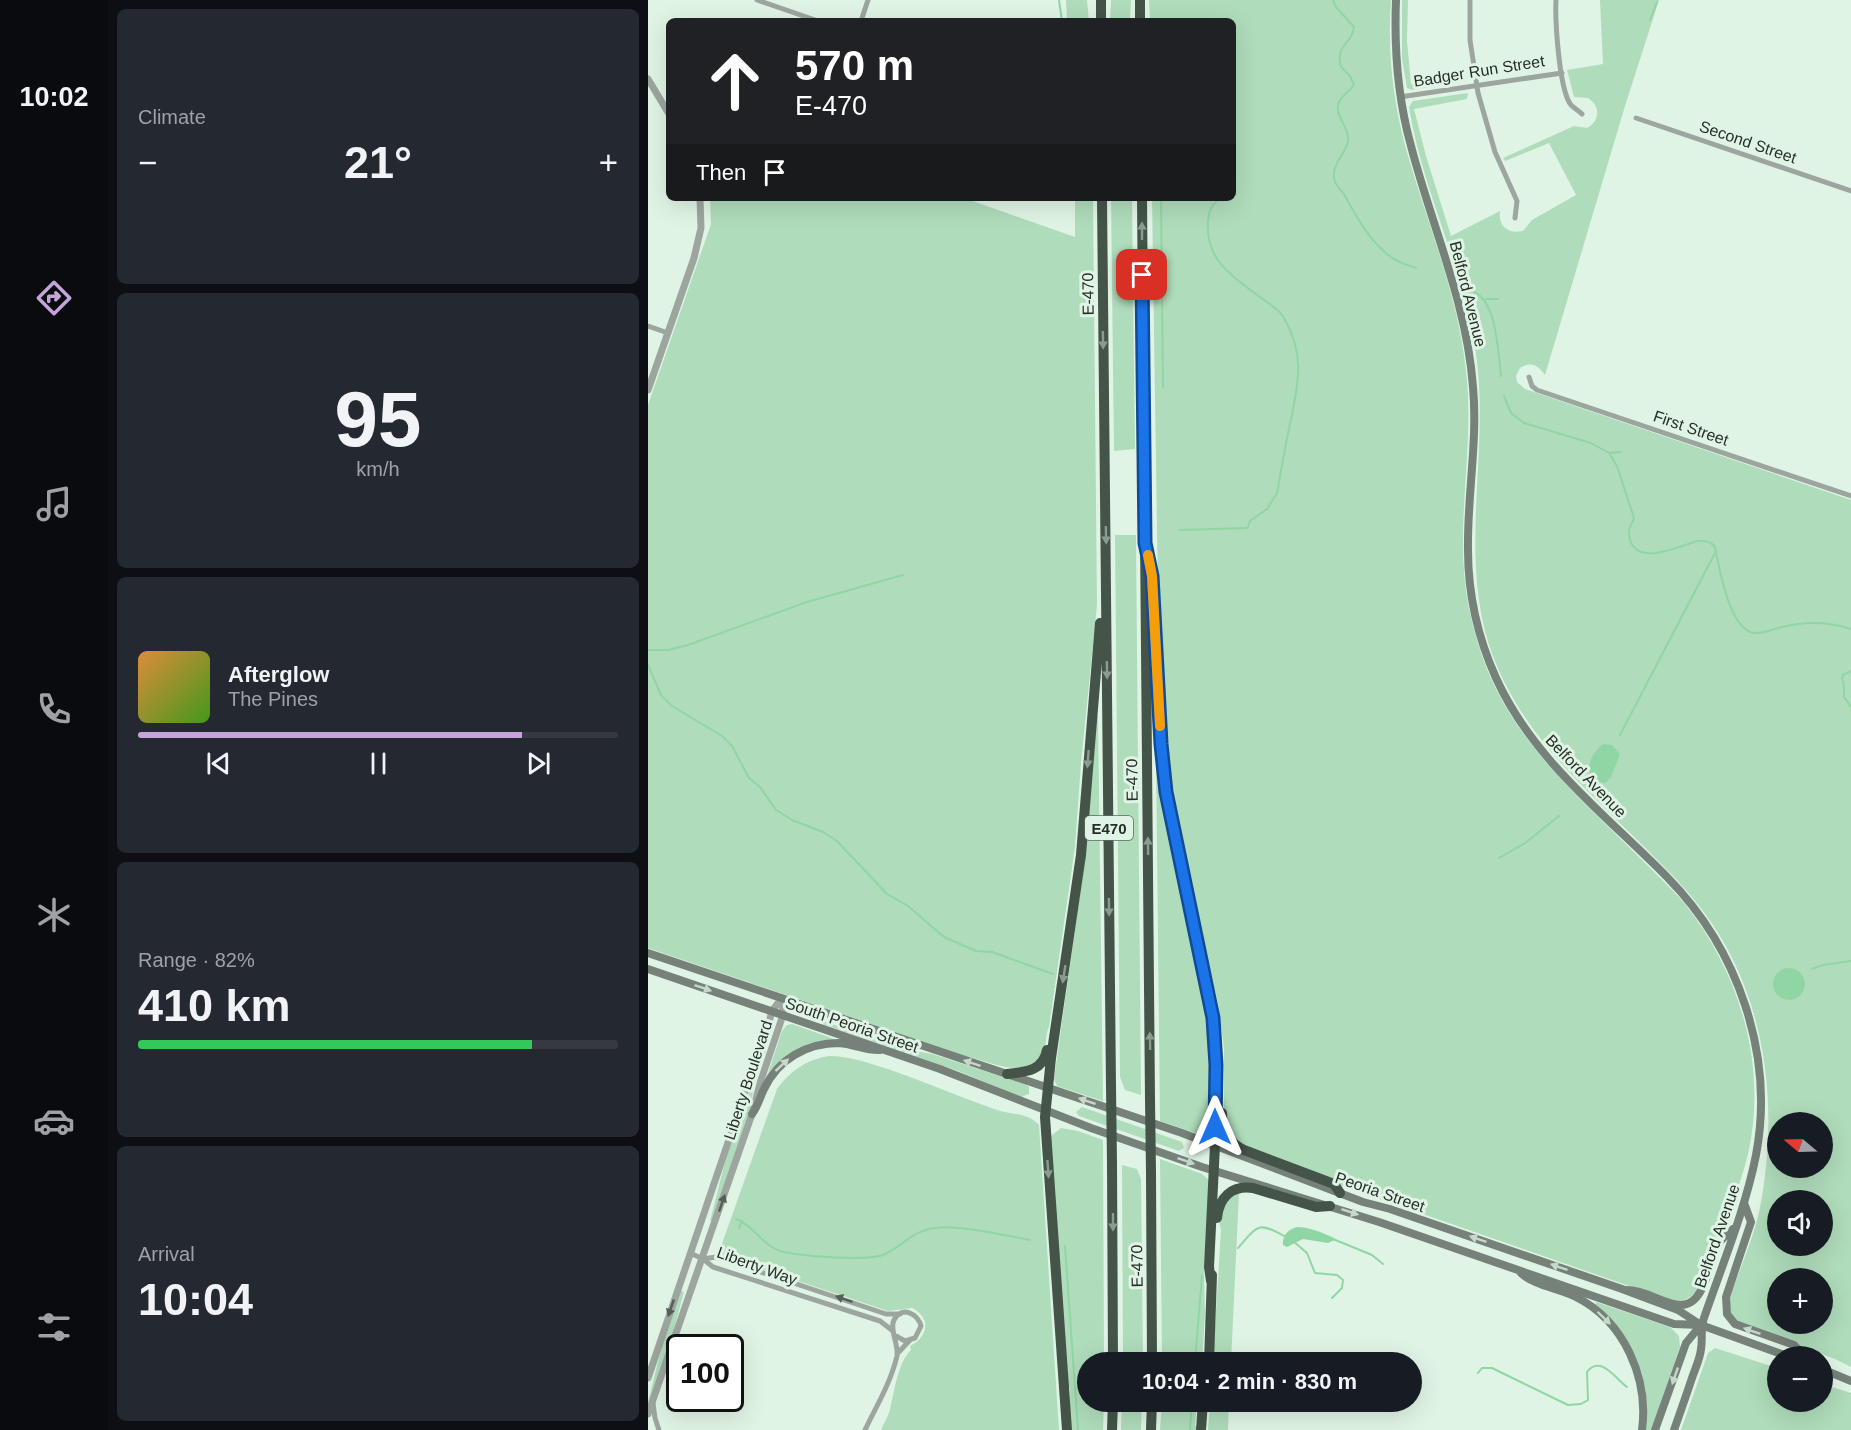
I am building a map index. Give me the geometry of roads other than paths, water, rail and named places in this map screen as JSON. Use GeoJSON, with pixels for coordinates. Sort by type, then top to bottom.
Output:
{"type":"FeatureCollection","features":[{"type":"Feature","properties":{"kind":"highway"},"geometry":{"type":"LineString","coordinates":[[1101,0],[1101,18]]}},
{"type":"Feature","properties":{"kind":"highway"},"geometry":{"type":"LineString","coordinates":[[1140,0],[1140,18]]}},
{"type":"Feature","properties":{"kind":"highway","name":"E-470"},"geometry":{"type":"LineString","coordinates":[[1102,201],[1113,1352]]}},
{"type":"Feature","properties":{"kind":"highway","name":"E-470"},"geometry":{"type":"LineString","coordinates":[[1142,201],[1152,1352]]}},
{"type":"Feature","properties":{"kind":"highway"},"geometry":{"type":"LineString","coordinates":[[1145,543],[1152,576],[1161,744],[1166,792],[1211,1003],[1216,1065],[1209,1267],[1211,1281]]}},
{"type":"Feature","properties":{"kind":"highway"},"geometry":{"type":"LineString","coordinates":[[1065,1430],[1056,1338],[1045,1110],[1081,855],[1106,569]]}},
{"type":"Feature","properties":{"kind":"highway"},"geometry":{"type":"LineString","coordinates":[[1007,1074],[1029,1071],[1043,1063],[1050,1034],[1057,1022]]}},
{"type":"Feature","properties":{"kind":"highway"},"geometry":{"type":"LineString","coordinates":[[1216,1065],[1222,1089],[1222,1125],[1232,1142],[1244,1150],[1334,1184],[1340,1193]]}},
{"type":"Feature","properties":{"kind":"highway"},"geometry":{"type":"LineString","coordinates":[[1207,1352],[1218,1210],[1223,1199],[1232,1190],[1243,1187],[1316,1207],[1330,1206]]}},
{"type":"Feature","properties":{"kind":"highway"},"geometry":{"type":"LineString","coordinates":[[1112,1430],[1113,1412]]}},
{"type":"Feature","properties":{"kind":"highway"},"geometry":{"type":"LineString","coordinates":[[1150,1430],[1151,1412]]}},
{"type":"Feature","properties":{"kind":"highway"},"geometry":{"type":"LineString","coordinates":[[1201,1430],[1203,1412]]}},
{"type":"Feature","properties":{"kind":"highway"},"geometry":{"type":"LineString","coordinates":[[1205,1412],[1205,1430]]}},
{"type":"Feature","properties":{"kind":"main road","name":"Belford Avenue"},"geometry":{"type":"LineString","coordinates":[[1396,0],[1396,48],[1401,97],[1414,159],[1461,306],[1470,353],[1475,422],[1468,560],[1472,600],[1482,639],[1501,688],[1532,739],[1562,774],[1682,893],[1710,931],[1734,975],[1754,1034],[1761,1094],[1758,1145],[1744,1203],[1701,1325],[1701,1350],[1674,1430]]}},
{"type":"Feature","properties":{"kind":"main road","name":"South Peoria Street"},"geometry":{"type":"LineString","coordinates":[[648,953],[1048,1087]]}},
{"type":"Feature","properties":{"kind":"main road","name":"South Peoria Street"},"geometry":{"type":"LineString","coordinates":[[648,969],[940,1069],[1045,1110]]}},
{"type":"Feature","properties":{"kind":"main road"},"geometry":{"type":"LineString","coordinates":[[752,1114],[772,1075],[781,1064],[798,1053],[814,1046],[833,1044],[847,1044],[870,1051],[884,1050]]}},
{"type":"Feature","properties":{"kind":"main road","name":"Peoria Street"},"geometry":{"type":"LineString","coordinates":[[1048,1087],[1215,1145],[1340,1193],[1622,1289],[1678,1310],[1701,1325],[1767,1349]]}},
{"type":"Feature","properties":{"kind":"main road","name":"Peoria Street"},"geometry":{"type":"LineString","coordinates":[[1045,1110],[1214,1171],[1330,1206],[1674,1324],[1701,1325]]}},
{"type":"Feature","properties":{"kind":"main road"},"geometry":{"type":"LineString","coordinates":[[1744,1203],[1751,1222],[1724,1303],[1726,1314],[1735,1324],[1795,1346]]}},
{"type":"Feature","properties":{"kind":"main road"},"geometry":{"type":"LineString","coordinates":[[1622,1289],[1636,1290],[1678,1305],[1691,1302],[1702,1289],[1718,1243],[1735,1227]]}},
{"type":"Feature","properties":{"kind":"main road"},"geometry":{"type":"LineString","coordinates":[[1517,1270],[1527,1278],[1587,1303],[1602,1314],[1617,1332],[1631,1353],[1640,1379],[1644,1405],[1642,1430]]}},
{"type":"Feature","properties":{"kind":"main road","name":"Belford Avenue"},"geometry":{"type":"LineString","coordinates":[[1655,1430],[1686,1343],[1701,1325]]}},
{"type":"Feature","properties":{"kind":"main road"},"geometry":{"type":"LineString","coordinates":[[1833,1373],[1849,1380]]}},
{"type":"Feature","properties":{"kind":"street"},"geometry":{"type":"LineString","coordinates":[[757,0],[809,18]]}},
{"type":"Feature","properties":{"kind":"street"},"geometry":{"type":"LineString","coordinates":[[862,18],[868,0]]}},
{"type":"Feature","properties":{"kind":"street"},"geometry":{"type":"LineString","coordinates":[[1470,0],[1470,40],[1476,86],[1490,137],[1517,201],[1515,218]]}},
{"type":"Feature","properties":{"kind":"street"},"geometry":{"type":"LineString","coordinates":[[1556,0],[1556,32],[1562,73],[1569,102],[1582,114]]}},
{"type":"Feature","properties":{"kind":"street","name":"Badger Run Street"},"geometry":{"type":"LineString","coordinates":[[1401,97],[1562,73]]}},
{"type":"Feature","properties":{"kind":"street"},"geometry":{"type":"LineString","coordinates":[[648,79],[666,109]]}},
{"type":"Feature","properties":{"kind":"street","name":"Second Street"},"geometry":{"type":"LineString","coordinates":[[1636,118],[1851,191]]}},
{"type":"Feature","properties":{"kind":"street"},"geometry":{"type":"LineString","coordinates":[[648,390],[698,242],[700,201]]}},
{"type":"Feature","properties":{"kind":"street"},"geometry":{"type":"LineString","coordinates":[[648,326],[668,333]]}},
{"type":"Feature","properties":{"kind":"street","name":"First Street"},"geometry":{"type":"LineString","coordinates":[[1529,377],[1531,385],[1537,390],[1851,496]]}},
{"type":"Feature","properties":{"kind":"street","name":"Liberty Boulevard"},"geometry":{"type":"LineString","coordinates":[[648,1378],[772,1011],[782,998]]}},
{"type":"Feature","properties":{"kind":"street","name":"Liberty Boulevard"},"geometry":{"type":"LineString","coordinates":[[648,1414],[752,1114],[783,1015],[782,998]]}},
{"type":"Feature","properties":{"kind":"street"},"geometry":{"type":"LineString","coordinates":[[690,1253],[703,1259]]}},
{"type":"Feature","properties":{"kind":"street","name":"Liberty Way"},"geometry":{"type":"LineString","coordinates":[[703,1259],[716,1257],[883,1313],[900,1314]]}},
{"type":"Feature","properties":{"kind":"street","name":"Liberty Way"},"geometry":{"type":"LineString","coordinates":[[703,1259],[713,1268],[880,1321],[895,1334]]}},
{"type":"Feature","properties":{"kind":"street"},"geometry":{"type":"LineString","coordinates":[[865,1430],[886,1386],[897,1354],[919,1334],[920,1321],[908,1312],[900,1314],[893,1323],[897,1354]]}},
{"type":"Feature","properties":{"kind":"street"},"geometry":{"type":"LineString","coordinates":[[895,1334],[902,1340],[910,1340]]}},
{"type":"Feature","properties":{"kind":"street"},"geometry":{"type":"LineString","coordinates":[[653,1402],[659,1430]]}},
{"type":"Feature","properties":{"kind":"waterway"},"geometry":{"type":"LineString","coordinates":[[1059,0],[1062,18]]}},
{"type":"Feature","properties":{"kind":"waterway"},"geometry":{"type":"LineString","coordinates":[[1333,0],[1336,7],[1354,27],[1351,37],[1340,54],[1341,67],[1350,76],[1354,85],[1340,100],[1338,107],[1347,131],[1348,141],[1336,165],[1334,180],[1376,244],[1394,259],[1416,268]]}},
{"type":"Feature","properties":{"kind":"waterway"},"geometry":{"type":"LineString","coordinates":[[1650,20],[1657,2]]}},
{"type":"Feature","properties":{"kind":"waterway"},"geometry":{"type":"LineString","coordinates":[[1161,201],[1163,387]]}},
{"type":"Feature","properties":{"kind":"waterway"},"geometry":{"type":"LineString","coordinates":[[1180,530],[1246,528],[1250,521],[1267,509],[1277,493],[1297,387],[1296,346],[1282,315],[1233,277],[1217,259],[1212,248],[1208,236],[1208,222],[1209,214],[1216,202]]}},
{"type":"Feature","properties":{"kind":"waterway"},"geometry":{"type":"LineString","coordinates":[[1474,292],[1482,297],[1492,317],[1501,376]]}},
{"type":"Feature","properties":{"kind":"waterway"},"geometry":{"type":"LineString","coordinates":[[1486,299],[1498,299]]}},
{"type":"Feature","properties":{"kind":"waterway"},"geometry":{"type":"LineString","coordinates":[[1504,396],[1511,413],[1524,423],[1591,443],[1609,453],[1617,466],[1634,518],[1629,531],[1631,543],[1637,550],[1657,553],[1697,541],[1711,543],[1715,547],[1732,609],[1745,629],[1757,633],[1808,623],[1833,624],[1851,629]]}},
{"type":"Feature","properties":{"kind":"waterway"},"geometry":{"type":"LineString","coordinates":[[1609,453],[1621,452]]}},
{"type":"Feature","properties":{"kind":"waterway"},"geometry":{"type":"LineString","coordinates":[[1620,735],[1716,551]]}},
{"type":"Feature","properties":{"kind":"waterway"},"geometry":{"type":"LineString","coordinates":[[648,650],[668,650],[688,645],[807,602],[903,575]]}},
{"type":"Feature","properties":{"kind":"waterway"},"geometry":{"type":"LineString","coordinates":[[648,665],[661,695],[672,706],[722,736],[732,746],[749,778],[760,787],[776,810],[837,841],[887,894],[908,906],[944,937],[976,951],[992,952],[1053,974]]}},
{"type":"Feature","properties":{"kind":"waterway"},"geometry":{"type":"LineString","coordinates":[[1851,671],[1843,675],[1842,679],[1844,697],[1851,707]]}},
{"type":"Feature","properties":{"kind":"waterway"},"geometry":{"type":"LineString","coordinates":[[1499,858],[1525,843],[1559,816]]}},
{"type":"Feature","properties":{"kind":"waterway"},"geometry":{"type":"LineString","coordinates":[[1812,969],[1851,961]]}},
{"type":"Feature","properties":{"kind":"waterway"},"geometry":{"type":"LineString","coordinates":[[736,1219],[776,1249],[793,1254],[820,1256],[851,1258],[877,1256],[891,1251],[929,1229],[952,1227],[1030,1240]]}},
{"type":"Feature","properties":{"kind":"waterway"},"geometry":{"type":"LineString","coordinates":[[739,1228],[742,1221]]}},
{"type":"Feature","properties":{"kind":"waterway"},"geometry":{"type":"LineString","coordinates":[[1238,1248],[1250,1234],[1259,1228],[1264,1227],[1286,1237]]}},
{"type":"Feature","properties":{"kind":"waterway"},"geometry":{"type":"LineString","coordinates":[[1333,1239],[1372,1255],[1383,1264]]}},
{"type":"Feature","properties":{"kind":"waterway"},"geometry":{"type":"LineString","coordinates":[[1293,1241],[1307,1253],[1315,1273],[1337,1275],[1343,1280],[1342,1288],[1332,1298]]}},
{"type":"Feature","properties":{"kind":"waterway"},"geometry":{"type":"LineString","coordinates":[[1065,1246],[1078,1430]]}},
{"type":"Feature","properties":{"kind":"waterway"},"geometry":{"type":"LineString","coordinates":[[1196,1352],[1202,1276]]}},
{"type":"Feature","properties":{"kind":"waterway"},"geometry":{"type":"LineString","coordinates":[[1478,1373],[1482,1368],[1492,1368],[1568,1405],[1581,1404],[1588,1400],[1587,1372],[1592,1367],[1597,1366],[1608,1370],[1627,1387]]}},
{"type":"Feature","properties":{"kind":"waterway"},"geometry":{"type":"LineString","coordinates":[[1190,1430],[1191,1412]]}}]}
